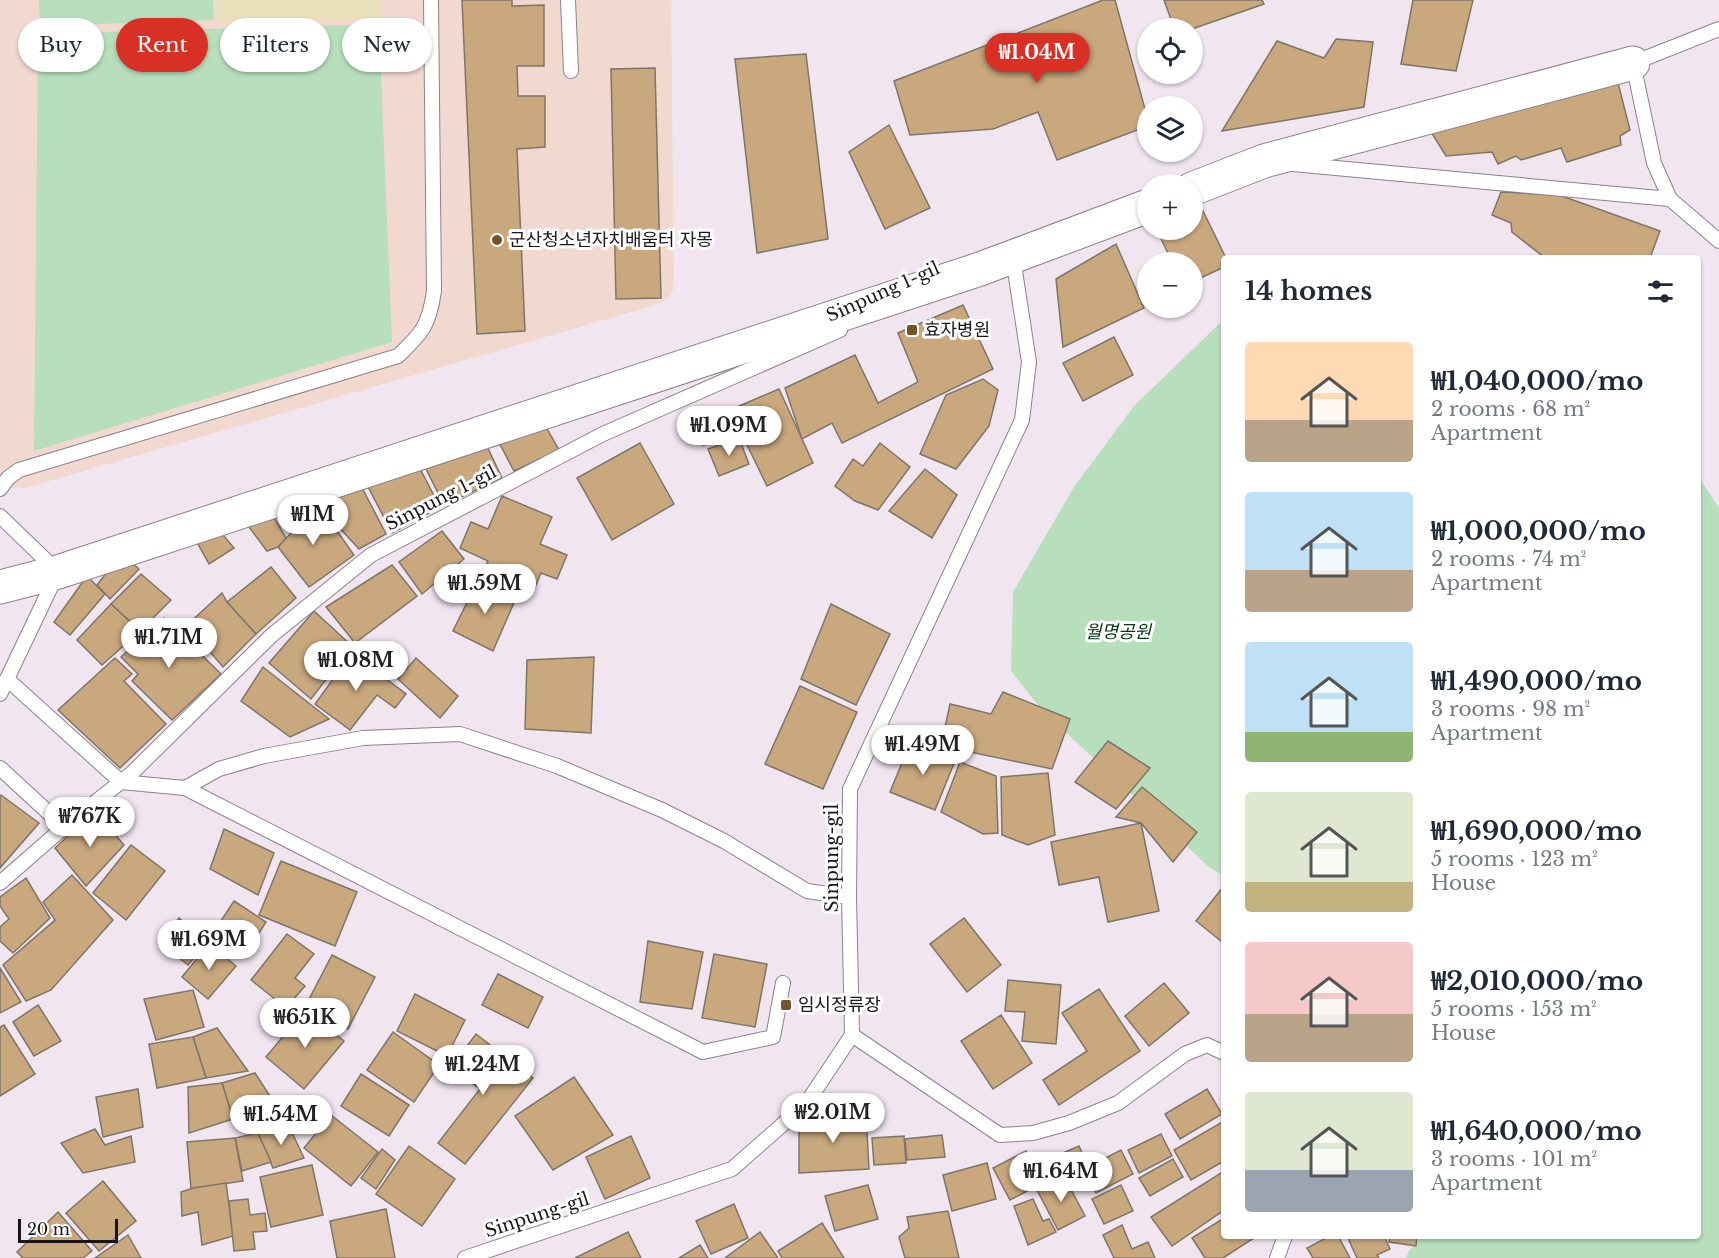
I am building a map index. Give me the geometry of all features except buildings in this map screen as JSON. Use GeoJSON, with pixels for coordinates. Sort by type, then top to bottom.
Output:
{"type":"FeatureCollection","features":[{"type":"Feature","properties":{"kind":"street"},"geometry":{"type":"LineString","coordinates":[[1203,185],[1264,161],[1633,63]]}},
{"type":"Feature","properties":{"kind":"street"},"geometry":{"type":"LineString","coordinates":[[0,587],[58,572],[980,269],[1137,210]]}},
{"type":"Feature","properties":{"kind":"lane"},"geometry":{"type":"LineString","coordinates":[[0,489],[8,478],[19,470],[398,356],[416,338],[431,312],[434,291],[431,0]]}},
{"type":"Feature","properties":{"kind":"lane"},"geometry":{"type":"LineString","coordinates":[[568,0],[570,71]]}},
{"type":"Feature","properties":{"kind":"lane"},"geometry":{"type":"LineString","coordinates":[[1719,29],[1633,63],[1654,163],[1670,200],[1719,241]]}},
{"type":"Feature","properties":{"kind":"lane"},"geometry":{"type":"LineString","coordinates":[[1264,161],[1670,200]]}},
{"type":"Feature","properties":{"kind":"lane","name":"Sinpung-gil"},"geometry":{"type":"LineString","coordinates":[[465,1258],[732,1169],[806,1104],[852,1035],[849,897],[850,789],[1022,420],[1029,362],[1013,258]]}},
{"type":"Feature","properties":{"kind":"lane","name":"Sinpung 1-gil"},"geometry":{"type":"LineString","coordinates":[[0,883],[132,773],[272,635],[371,555],[603,434],[980,269]]}},
{"type":"Feature","properties":{"kind":"lane"},"geometry":{"type":"LineString","coordinates":[[0,516],[58,572],[0,694]]}},
{"type":"Feature","properties":{"kind":"lane"},"geometry":{"type":"LineString","coordinates":[[7,679],[121,782],[185,788],[703,1052],[773,1037],[783,983]]}},
{"type":"Feature","properties":{"kind":"lane"},"geometry":{"type":"LineString","coordinates":[[185,788],[219,769],[264,756],[363,738],[460,734],[556,766],[662,810],[724,842],[807,891],[849,897]]}},
{"type":"Feature","properties":{"kind":"lane"},"geometry":{"type":"LineString","coordinates":[[0,768],[64,828]]}},
{"type":"Feature","properties":{"kind":"lane"},"geometry":{"type":"LineString","coordinates":[[852,1035],[1000,1135],[1033,1133],[1069,1123],[1118,1103],[1185,1054],[1207,1046],[1221,1052]]}},
{"type":"Feature","properties":{"kind":"lane"},"geometry":{"type":"LineString","coordinates":[[1277,1258],[1284,1239]]}},
{"type":"Feature","properties":{"kind":"shaded area"},"geometry":{"type":"Polygon","coordinates":[[[0,0],[671,0],[674,283],[669,297],[659,304],[25,488],[8,488],[0,484],[0,0]]]}},
{"type":"Feature","properties":{"kind":"green space"},"geometry":{"type":"Polygon","coordinates":[[[39,0],[213,0],[214,20],[208,20],[208,18],[116,18],[116,23],[104,24],[104,18],[40,18],[39,0]]]}},
{"type":"Feature","properties":{"kind":"green space"},"geometry":{"type":"Polygon","coordinates":[[[330,25],[342,25],[342,72],[381,72],[392,342],[34,451],[38,72],[104,72],[104,32],[116,32],[116,72],[208,72],[208,29],[220,29],[220,72],[330,72],[330,25]]]}},
{"type":"Feature","properties":{"kind":"green space","name":"월명공원"},"geometry":{"type":"Polygon","coordinates":[[[1221,323],[1221,874],[1209,867],[1042,710],[1011,671],[1013,592],[1074,487],[1134,406],[1221,323]]]}},
{"type":"Feature","properties":{"kind":"green space"},"geometry":{"type":"Polygon","coordinates":[[[1701,481],[1719,508],[1719,1258],[1406,1258],[1419,1239],[1701,1239],[1701,481]]]}},
{"type":"Feature","properties":{"kind":"sand"},"geometry":{"type":"Polygon","coordinates":[[[216,0],[379,0],[380,18],[342,18],[342,20],[330,21],[330,18],[220,18],[220,24],[217,24],[216,0]]]}},
{"type":"Feature","properties":{"kind":"place","name":"군산청소년자치배움터 자몽"},"geometry":{"type":"Point","coordinates":[497,240]}},
{"type":"Feature","properties":{"kind":"place","name":"효자병원"},"geometry":{"type":"Point","coordinates":[912,330]}},
{"type":"Feature","properties":{"kind":"place","name":"임시정류장"},"geometry":{"type":"Point","coordinates":[786,1005]}}]}
